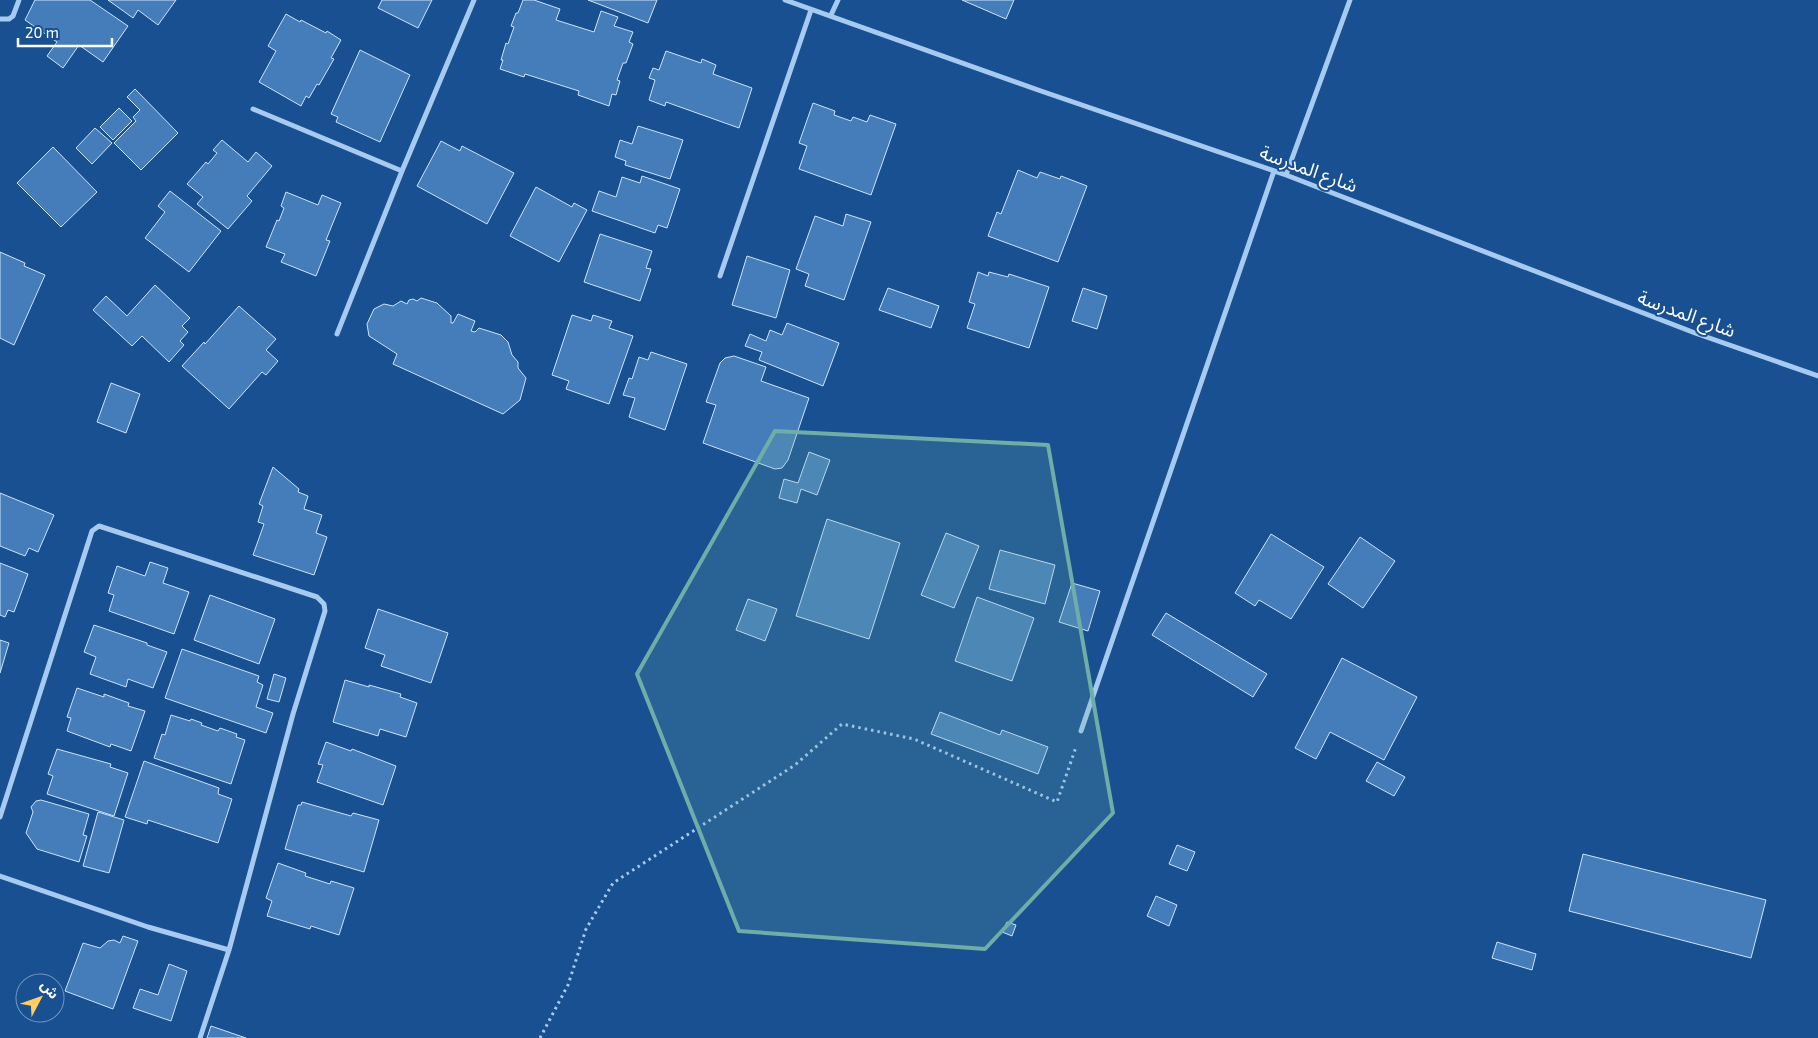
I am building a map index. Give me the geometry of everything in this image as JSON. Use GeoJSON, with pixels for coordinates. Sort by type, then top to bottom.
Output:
{"type":"FeatureCollection","features":[{"type":"Feature","properties":{"kind":"street"},"geometry":{"type":"LineString","coordinates":[[0,19],[9,19],[13,16],[19,0]]}},
{"type":"Feature","properties":{"kind":"street"},"geometry":{"type":"LineString","coordinates":[[337,334],[402,171],[474,0]]}},
{"type":"Feature","properties":{"kind":"street","name":"شارع المدرسة"},"geometry":{"type":"LineString","coordinates":[[785,0],[1041,91],[1286,174],[1695,333],[1818,376]]}},
{"type":"Feature","properties":{"kind":"street"},"geometry":{"type":"LineString","coordinates":[[831,15],[838,0]]}},
{"type":"Feature","properties":{"kind":"street"},"geometry":{"type":"LineString","coordinates":[[1286,174],[1350,0]]}},
{"type":"Feature","properties":{"kind":"street"},"geometry":{"type":"LineString","coordinates":[[720,276],[812,10]]}},
{"type":"Feature","properties":{"kind":"street"},"geometry":{"type":"LineString","coordinates":[[253,108],[402,171]]}},
{"type":"Feature","properties":{"kind":"street"},"geometry":{"type":"LineString","coordinates":[[1081,731],[1274,171]]}},
{"type":"Feature","properties":{"kind":"street"},"geometry":{"type":"LineString","coordinates":[[0,817],[92,531],[100,526],[318,597],[324,604],[324,611],[293,714],[229,950],[200,1038]]}},
{"type":"Feature","properties":{"kind":"street"},"geometry":{"type":"LineString","coordinates":[[0,876],[140,924],[229,950]]}},
{"type":"Feature","properties":{"kind":"path"},"geometry":{"type":"LineString","coordinates":[[540,1038],[568,985],[586,929],[613,883],[796,765],[842,724],[914,739],[1057,802],[1081,731]]}},
{"type":"Feature","properties":{"kind":"highlighted area"},"geometry":{"type":"Polygon","coordinates":[[[775,431],[1048,445],[1113,813],[985,949],[739,931],[637,674],[775,431]]]}},
{"type":"Feature","properties":{"kind":"building"},"geometry":{"type":"Polygon","coordinates":[[[35,0],[90,0],[128,26],[103,62],[79,45],[63,68],[47,56],[57,42],[25,20],[35,0]]]}},
{"type":"Feature","properties":{"kind":"building"},"geometry":{"type":"Polygon","coordinates":[[[108,0],[176,0],[158,25],[138,10],[133,18],[108,0]]]}},
{"type":"Feature","properties":{"kind":"building"},"geometry":{"type":"Polygon","coordinates":[[[382,0],[432,0],[418,28],[378,8],[382,0]]]}},
{"type":"Feature","properties":{"kind":"building"},"geometry":{"type":"Polygon","coordinates":[[[523,0],[534,0],[560,9],[556,20],[594,32],[601,11],[618,17],[614,26],[633,32],[629,42],[633,44],[617,80],[620,81],[616,95],[612,94],[609,106],[578,95],[579,91],[525,74],[524,77],[500,69],[506,43],[508,44],[514,27],[511,26],[523,0]]]}},
{"type":"Feature","properties":{"kind":"building"},"geometry":{"type":"Polygon","coordinates":[[[588,0],[657,0],[648,23],[588,0]]]}},
{"type":"Feature","properties":{"kind":"building"},"geometry":{"type":"Polygon","coordinates":[[[962,0],[1014,0],[1006,19],[962,0]]]}},
{"type":"Feature","properties":{"kind":"building"},"geometry":{"type":"Polygon","coordinates":[[[286,14],[326,33],[327,31],[341,40],[331,58],[334,59],[319,85],[317,84],[309,98],[306,96],[301,106],[259,82],[276,51],[268,46],[286,14]]]}},
{"type":"Feature","properties":{"kind":"building"},"geometry":{"type":"Polygon","coordinates":[[[360,50],[410,75],[380,142],[336,122],[338,117],[331,114],[360,50]]]}},
{"type":"Feature","properties":{"kind":"building"},"geometry":{"type":"Polygon","coordinates":[[[666,51],[701,63],[702,59],[716,65],[713,74],[752,88],[739,128],[666,102],[665,106],[649,100],[655,80],[649,78],[653,68],[659,70],[666,51]]]}},
{"type":"Feature","properties":{"kind":"building"},"geometry":{"type":"Polygon","coordinates":[[[135,89],[178,133],[141,170],[114,143],[136,121],[133,117],[140,110],[127,97],[135,89]]]}},
{"type":"Feature","properties":{"kind":"building"},"geometry":{"type":"Polygon","coordinates":[[[813,103],[835,111],[834,115],[851,121],[853,117],[867,122],[870,115],[896,124],[871,195],[799,169],[807,146],[799,143],[813,103]]]}},
{"type":"Feature","properties":{"kind":"building"},"geometry":{"type":"Polygon","coordinates":[[[119,108],[132,121],[113,140],[100,127],[119,108]]]}},
{"type":"Feature","properties":{"kind":"building"},"geometry":{"type":"Polygon","coordinates":[[[638,126],[683,140],[670,179],[625,165],[626,161],[615,157],[620,140],[632,144],[638,126]]]}},
{"type":"Feature","properties":{"kind":"building"},"geometry":{"type":"Polygon","coordinates":[[[95,128],[112,143],[92,164],[76,148],[95,128]]]}},
{"type":"Feature","properties":{"kind":"building"},"geometry":{"type":"Polygon","coordinates":[[[222,140],[248,162],[256,152],[272,166],[247,196],[252,201],[228,229],[197,204],[203,197],[187,184],[206,162],[208,164],[217,153],[213,150],[222,140]]]}},
{"type":"Feature","properties":{"kind":"building"},"geometry":{"type":"Polygon","coordinates":[[[441,141],[460,151],[462,146],[514,173],[487,224],[417,186],[441,141]]]}},
{"type":"Feature","properties":{"kind":"building"},"geometry":{"type":"Polygon","coordinates":[[[53,147],[97,192],[61,227],[17,183],[53,147]]]}},
{"type":"Feature","properties":{"kind":"building"},"geometry":{"type":"Polygon","coordinates":[[[1018,170],[1037,178],[1040,172],[1060,179],[1061,176],[1087,186],[1058,262],[988,236],[997,212],[1001,214],[1018,170]]]}},
{"type":"Feature","properties":{"kind":"building"},"geometry":{"type":"Polygon","coordinates":[[[642,176],[680,189],[667,228],[658,225],[655,233],[592,211],[599,191],[616,197],[622,177],[640,183],[642,176]]]}},
{"type":"Feature","properties":{"kind":"building"},"geometry":{"type":"Polygon","coordinates":[[[536,187],[572,207],[574,203],[587,210],[559,262],[510,236],[536,187]]]}},
{"type":"Feature","properties":{"kind":"building"},"geometry":{"type":"Polygon","coordinates":[[[170,191],[221,231],[189,272],[145,238],[165,212],[158,206],[170,191]]]}},
{"type":"Feature","properties":{"kind":"building"},"geometry":{"type":"Polygon","coordinates":[[[286,192],[318,205],[322,195],[341,203],[326,240],[330,241],[316,276],[281,262],[285,254],[266,247],[284,208],[281,206],[286,192]]]}},
{"type":"Feature","properties":{"kind":"building"},"geometry":{"type":"Polygon","coordinates":[[[846,214],[871,222],[844,300],[805,286],[809,274],[796,269],[815,216],[843,226],[846,214]]]}},
{"type":"Feature","properties":{"kind":"building"},"geometry":{"type":"Polygon","coordinates":[[[600,234],[652,251],[646,268],[651,269],[640,301],[584,282],[600,234]]]}},
{"type":"Feature","properties":{"kind":"building"},"geometry":{"type":"Polygon","coordinates":[[[0,252],[25,263],[24,266],[45,275],[14,345],[0,338],[0,252]]]}},
{"type":"Feature","properties":{"kind":"building"},"geometry":{"type":"Polygon","coordinates":[[[747,256],[790,270],[776,318],[732,305],[747,256]]]}},
{"type":"Feature","properties":{"kind":"building"},"geometry":{"type":"Polygon","coordinates":[[[978,272],[988,276],[989,272],[1008,277],[1009,274],[1049,287],[1029,348],[967,328],[975,304],[969,302],[978,272]]]}},
{"type":"Feature","properties":{"kind":"building"},"geometry":{"type":"Polygon","coordinates":[[[155,285],[190,318],[182,326],[188,332],[180,341],[184,345],[169,362],[142,336],[132,346],[93,310],[106,296],[127,316],[155,285]]]}},
{"type":"Feature","properties":{"kind":"building"},"geometry":{"type":"Polygon","coordinates":[[[888,288],[939,306],[931,328],[879,310],[888,288]]]}},
{"type":"Feature","properties":{"kind":"building"},"geometry":{"type":"Polygon","coordinates":[[[1083,288],[1107,296],[1097,329],[1072,321],[1083,288]]]}},
{"type":"Feature","properties":{"kind":"building"},"geometry":{"type":"Polygon","coordinates":[[[421,298],[437,303],[451,316],[451,323],[453,323],[458,314],[475,321],[471,331],[475,332],[479,328],[501,335],[508,342],[512,355],[518,362],[518,368],[526,378],[520,400],[503,414],[393,364],[397,354],[369,336],[367,324],[374,309],[384,304],[393,306],[401,301],[407,304],[409,300],[417,301],[421,298]]]}},
{"type":"Feature","properties":{"kind":"building"},"geometry":{"type":"Polygon","coordinates":[[[239,306],[276,339],[266,350],[278,361],[266,375],[262,372],[229,409],[182,366],[204,342],[205,344],[239,306]]]}},
{"type":"Feature","properties":{"kind":"building"},"geometry":{"type":"Polygon","coordinates":[[[572,315],[591,321],[593,315],[612,321],[609,328],[633,336],[609,404],[566,389],[569,381],[552,375],[572,315]]]}},
{"type":"Feature","properties":{"kind":"building"},"geometry":{"type":"Polygon","coordinates":[[[787,323],[839,343],[823,386],[759,360],[762,352],[745,346],[750,334],[766,341],[770,330],[782,335],[787,323]]]}},
{"type":"Feature","properties":{"kind":"building"},"geometry":{"type":"Polygon","coordinates":[[[651,352],[687,364],[665,430],[629,417],[635,398],[623,395],[629,378],[632,379],[639,357],[648,360],[651,352]]]}},
{"type":"Feature","properties":{"kind":"building"},"geometry":{"type":"Polygon","coordinates":[[[734,356],[766,367],[761,381],[809,398],[788,460],[782,468],[775,469],[703,443],[716,405],[706,402],[720,363],[725,358],[734,356]]]}},
{"type":"Feature","properties":{"kind":"building"},"geometry":{"type":"Polygon","coordinates":[[[111,383],[140,394],[126,433],[97,422],[111,383]]]}},
{"type":"Feature","properties":{"kind":"building"},"geometry":{"type":"Polygon","coordinates":[[[809,452],[830,460],[817,495],[801,489],[797,503],[779,498],[784,479],[798,483],[809,452]]]}},
{"type":"Feature","properties":{"kind":"building"},"geometry":{"type":"Polygon","coordinates":[[[273,467],[299,489],[298,492],[308,496],[304,509],[322,515],[316,533],[327,537],[314,575],[253,555],[264,524],[258,522],[263,506],[259,504],[273,467]]]}},
{"type":"Feature","properties":{"kind":"building"},"geometry":{"type":"Polygon","coordinates":[[[0,493],[54,515],[38,552],[29,548],[25,556],[0,546],[0,493]]]}},
{"type":"Feature","properties":{"kind":"building"},"geometry":{"type":"Polygon","coordinates":[[[827,519],[900,543],[869,639],[796,616],[827,519]]]}},
{"type":"Feature","properties":{"kind":"building"},"geometry":{"type":"Polygon","coordinates":[[[946,533],[979,546],[954,608],[921,595],[946,533]]]}},
{"type":"Feature","properties":{"kind":"building"},"geometry":{"type":"Polygon","coordinates":[[[1271,534],[1324,567],[1291,619],[1259,600],[1255,606],[1235,593],[1271,534]]]}},
{"type":"Feature","properties":{"kind":"building"},"geometry":{"type":"Polygon","coordinates":[[[1360,537],[1395,561],[1363,608],[1328,584],[1360,537]]]}},
{"type":"Feature","properties":{"kind":"building"},"geometry":{"type":"Polygon","coordinates":[[[1000,550],[1055,565],[1045,604],[989,589],[1000,550]]]}},
{"type":"Feature","properties":{"kind":"building"},"geometry":{"type":"Polygon","coordinates":[[[150,562],[168,568],[163,583],[189,592],[174,634],[109,611],[114,595],[108,593],[117,566],[145,576],[150,562]]]}},
{"type":"Feature","properties":{"kind":"building"},"geometry":{"type":"Polygon","coordinates":[[[0,563],[28,574],[14,612],[8,610],[5,617],[0,615],[0,563]]]}},
{"type":"Feature","properties":{"kind":"building"},"geometry":{"type":"Polygon","coordinates":[[[1072,583],[1100,591],[1088,631],[1059,622],[1072,583]]]}},
{"type":"Feature","properties":{"kind":"building"},"geometry":{"type":"Polygon","coordinates":[[[210,595],[275,619],[259,664],[194,640],[210,595]]]}},
{"type":"Feature","properties":{"kind":"building"},"geometry":{"type":"Polygon","coordinates":[[[977,597],[1034,618],[1012,681],[955,661],[977,597]]]}},
{"type":"Feature","properties":{"kind":"building"},"geometry":{"type":"Polygon","coordinates":[[[748,599],[777,609],[765,641],[736,630],[748,599]]]}},
{"type":"Feature","properties":{"kind":"building"},"geometry":{"type":"Polygon","coordinates":[[[378,609],[448,633],[431,683],[381,666],[385,655],[365,648],[378,609]]]}},
{"type":"Feature","properties":{"kind":"building"},"geometry":{"type":"Polygon","coordinates":[[[1166,613],[1267,674],[1253,697],[1152,635],[1166,613]]]}},
{"type":"Feature","properties":{"kind":"building"},"geometry":{"type":"Polygon","coordinates":[[[94,625],[147,643],[147,645],[167,652],[153,688],[128,679],[126,687],[90,674],[96,657],[84,652],[94,625]]]}},
{"type":"Feature","properties":{"kind":"building"},"geometry":{"type":"Polygon","coordinates":[[[0,640],[9,643],[0,673],[0,640]]]}},
{"type":"Feature","properties":{"kind":"building"},"geometry":{"type":"Polygon","coordinates":[[[182,649],[259,676],[257,682],[263,685],[256,707],[273,713],[266,733],[165,698],[182,649]]]}},
{"type":"Feature","properties":{"kind":"building"},"geometry":{"type":"Polygon","coordinates":[[[1342,658],[1417,697],[1384,760],[1330,732],[1316,759],[1295,748],[1342,658]]]}},
{"type":"Feature","properties":{"kind":"building"},"geometry":{"type":"Polygon","coordinates":[[[274,674],[286,678],[279,702],[267,699],[274,674]]]}},
{"type":"Feature","properties":{"kind":"building"},"geometry":{"type":"Polygon","coordinates":[[[345,680],[401,694],[400,697],[417,703],[406,737],[380,729],[378,736],[333,722],[345,680]]]}},
{"type":"Feature","properties":{"kind":"building"},"geometry":{"type":"Polygon","coordinates":[[[77,688],[104,697],[104,694],[129,703],[128,706],[145,711],[131,751],[111,744],[110,747],[67,731],[71,718],[67,717],[77,688]]]}},
{"type":"Feature","properties":{"kind":"building"},"geometry":{"type":"Polygon","coordinates":[[[940,712],[1000,735],[1002,730],[1048,747],[1038,774],[931,734],[940,712]]]}},
{"type":"Feature","properties":{"kind":"building"},"geometry":{"type":"Polygon","coordinates":[[[171,715],[190,721],[191,719],[218,731],[220,728],[237,734],[236,737],[245,740],[231,784],[154,758],[162,734],[165,735],[171,715]]]}},
{"type":"Feature","properties":{"kind":"building"},"geometry":{"type":"Polygon","coordinates":[[[326,742],[351,751],[352,749],[396,766],[383,805],[317,782],[323,765],[318,764],[326,742]]]}},
{"type":"Feature","properties":{"kind":"building"},"geometry":{"type":"Polygon","coordinates":[[[57,749],[111,764],[110,767],[128,773],[114,816],[47,794],[53,776],[48,774],[57,749]]]}},
{"type":"Feature","properties":{"kind":"building"},"geometry":{"type":"Polygon","coordinates":[[[144,761],[219,788],[218,794],[232,799],[218,843],[148,820],[147,824],[125,817],[144,761]]]}},
{"type":"Feature","properties":{"kind":"building"},"geometry":{"type":"Polygon","coordinates":[[[1377,762],[1405,777],[1394,796],[1366,781],[1377,762]]]}},
{"type":"Feature","properties":{"kind":"building"},"geometry":{"type":"Polygon","coordinates":[[[41,800],[89,814],[83,835],[87,836],[79,862],[37,849],[26,833],[33,812],[31,807],[36,801],[41,800]]]}},
{"type":"Feature","properties":{"kind":"building"},"geometry":{"type":"Polygon","coordinates":[[[302,802],[351,816],[353,813],[379,820],[364,872],[285,849],[298,805],[301,805],[302,802]]]}},
{"type":"Feature","properties":{"kind":"building"},"geometry":{"type":"Polygon","coordinates":[[[98,812],[124,820],[109,873],[83,866],[98,812]]]}},
{"type":"Feature","properties":{"kind":"building"},"geometry":{"type":"Polygon","coordinates":[[[1177,845],[1195,852],[1187,871],[1169,864],[1177,845]]]}},
{"type":"Feature","properties":{"kind":"building"},"geometry":{"type":"Polygon","coordinates":[[[1583,854],[1766,900],[1751,958],[1569,911],[1583,854]]]}},
{"type":"Feature","properties":{"kind":"building"},"geometry":{"type":"Polygon","coordinates":[[[278,863],[306,873],[305,876],[330,884],[331,881],[354,888],[339,935],[311,926],[310,929],[267,916],[272,901],[266,898],[278,863]]]}},
{"type":"Feature","properties":{"kind":"building"},"geometry":{"type":"Polygon","coordinates":[[[1156,896],[1177,905],[1169,926],[1147,916],[1156,896]]]}},
{"type":"Feature","properties":{"kind":"building"},"geometry":{"type":"Polygon","coordinates":[[[1007,922],[1016,925],[1012,936],[1002,932],[1007,922]]]}},
{"type":"Feature","properties":{"kind":"building"},"geometry":{"type":"Polygon","coordinates":[[[123,936],[138,941],[113,1009],[65,991],[83,943],[100,948],[108,941],[114,940],[120,943],[123,936]]]}},
{"type":"Feature","properties":{"kind":"building"},"geometry":{"type":"Polygon","coordinates":[[[1497,942],[1536,954],[1532,970],[1492,958],[1497,942]]]}},
{"type":"Feature","properties":{"kind":"building"},"geometry":{"type":"Polygon","coordinates":[[[169,964],[187,971],[171,1021],[133,1008],[140,989],[158,995],[169,964]]]}},
{"type":"Feature","properties":{"kind":"building"},"geometry":{"type":"Polygon","coordinates":[[[211,1026],[246,1038],[207,1038],[211,1026]]]}}]}
